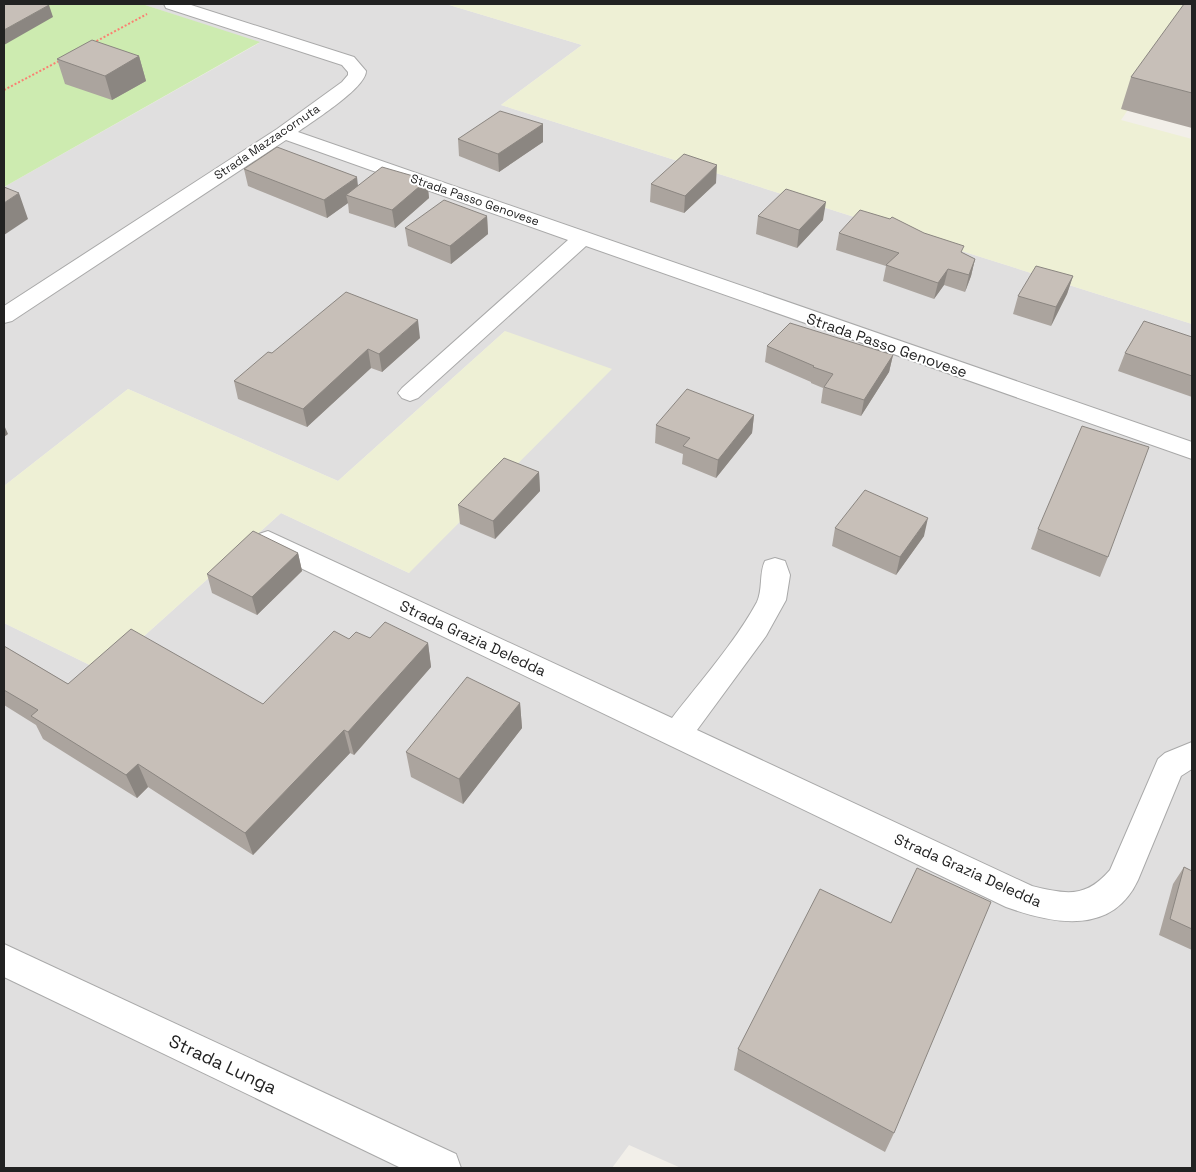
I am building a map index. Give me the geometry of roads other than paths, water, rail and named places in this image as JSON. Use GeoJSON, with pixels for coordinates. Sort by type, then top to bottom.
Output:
{"type":"FeatureCollection","features":[{"type":"Feature","properties":{"kind":"street","name":"Strada Mazzacornuta"},"geometry":{"type":"LineString","coordinates":[[4,316],[284,133],[353,82],[357,76],[354,66],[341,59],[172,4]]}},
{"type":"Feature","properties":{"kind":"street","name":"Strada Passo Genovese"},"geometry":{"type":"LineString","coordinates":[[284,133],[1192,451]]}},
{"type":"Feature","properties":{"kind":"street"},"geometry":{"type":"LineString","coordinates":[[410,393],[582,238]]}},
{"type":"Feature","properties":{"kind":"street","name":"Strada Grazia Deledda"},"geometry":{"type":"LineString","coordinates":[[268,541],[1018,896],[1048,906],[1078,907],[1091,904],[1114,891],[1122,880],[1169,768],[1176,762],[1192,755]]}},
{"type":"Feature","properties":{"kind":"street"},"geometry":{"type":"LineString","coordinates":[[677,734],[756,628],[772,600],[775,568]]}},
{"type":"Feature","properties":{"kind":"street","name":"Strada Lunga"},"geometry":{"type":"LineString","coordinates":[[4,960],[442,1168]]}}]}
